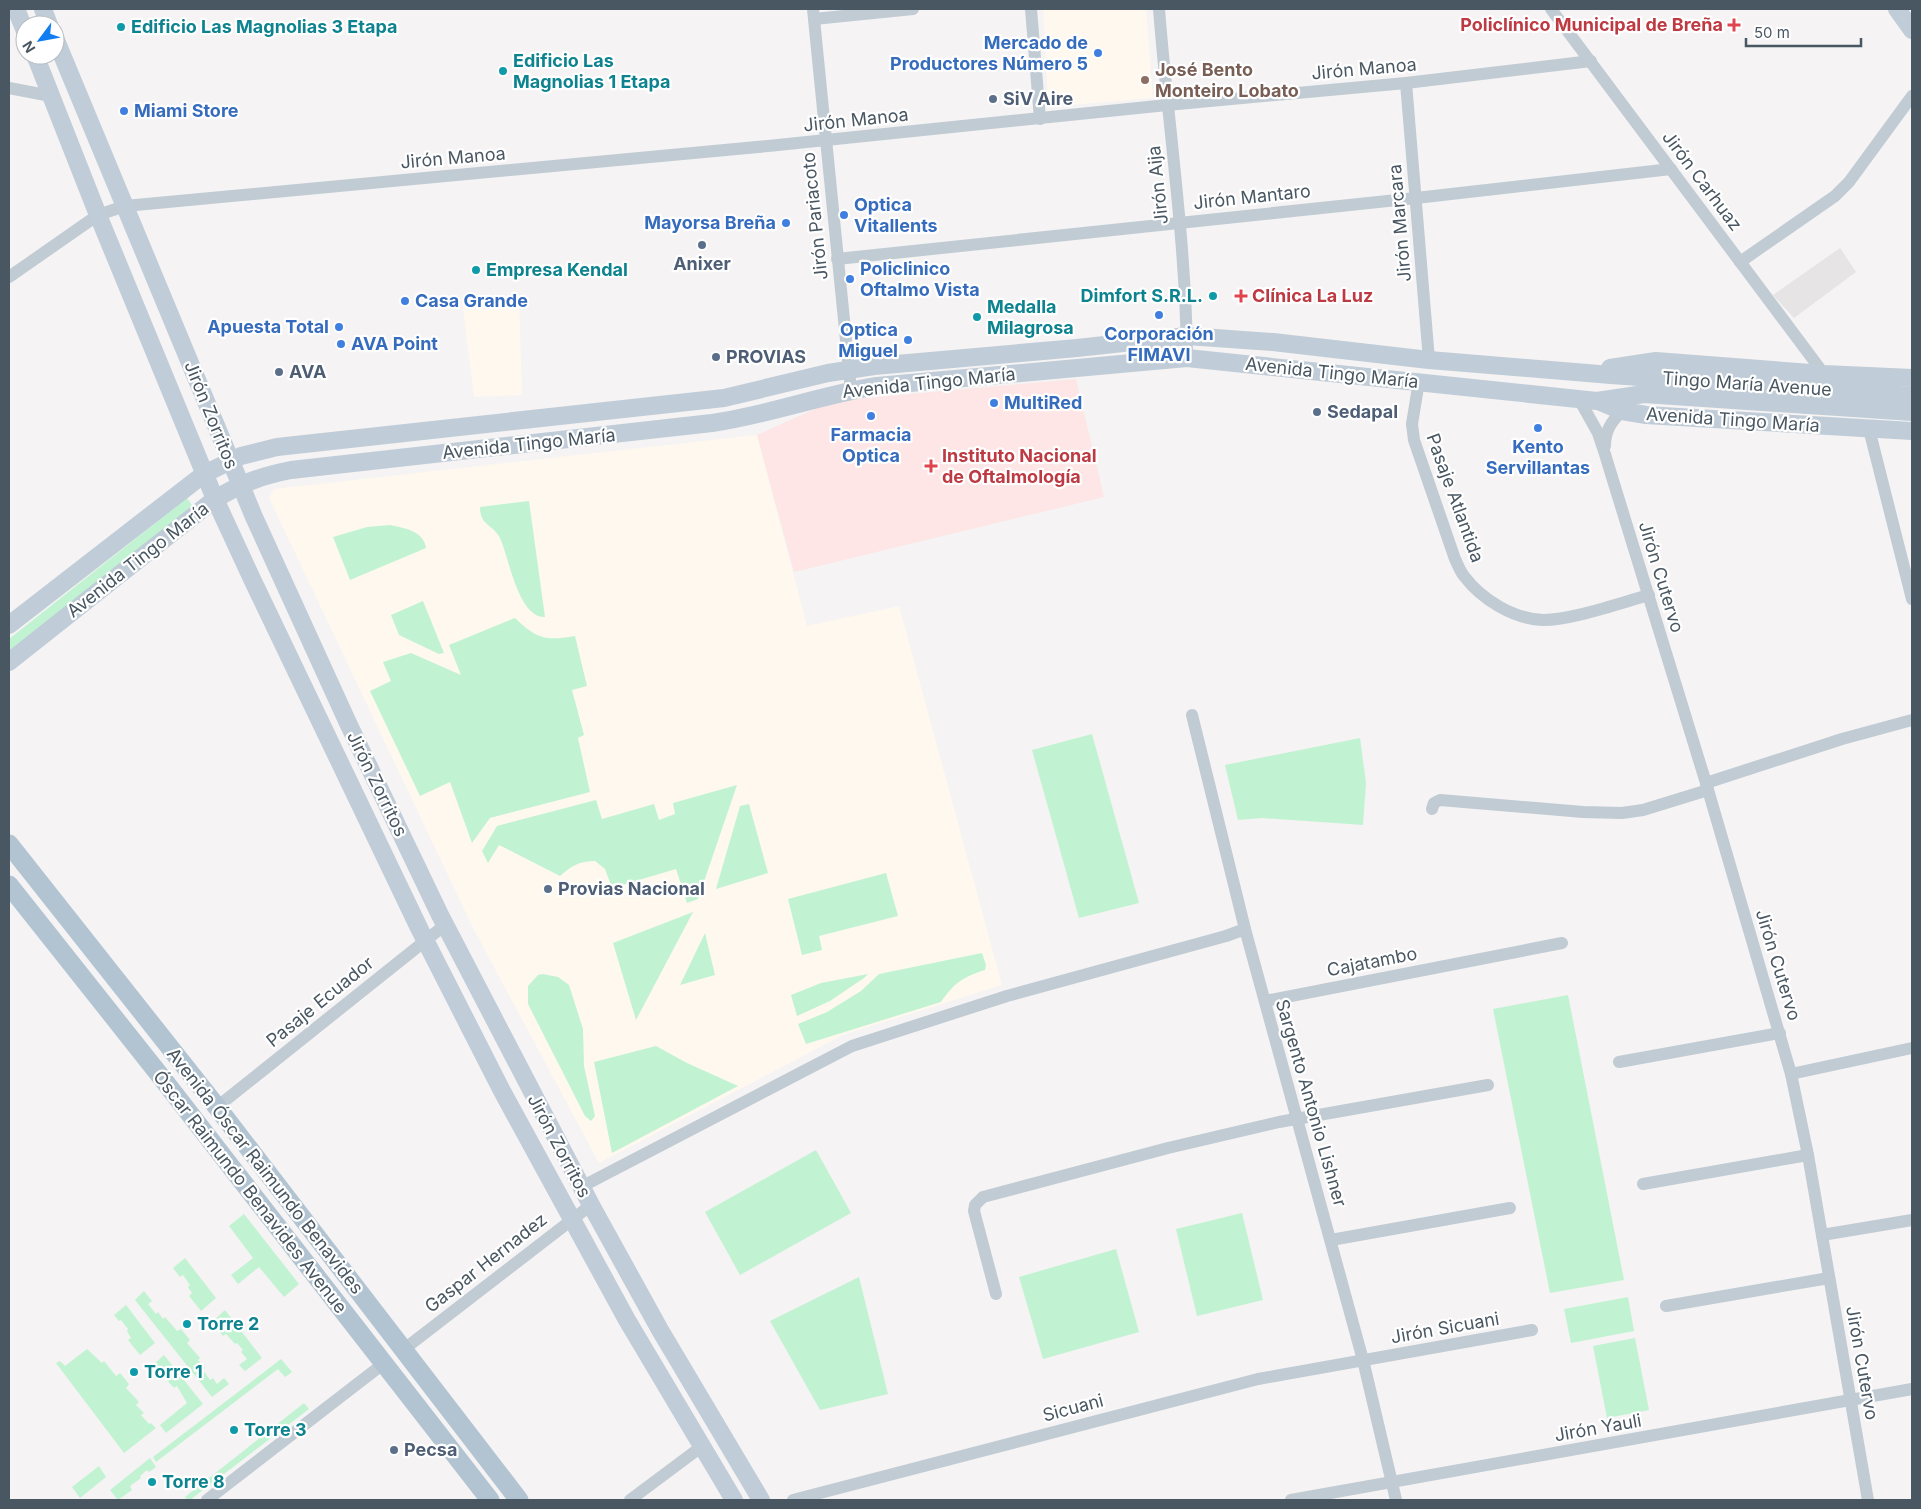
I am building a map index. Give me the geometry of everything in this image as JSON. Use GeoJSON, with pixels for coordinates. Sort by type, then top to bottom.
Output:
{"type":"FeatureCollection","features":[{"type":"Feature","properties":{"kind":"main road"},"geometry":{"type":"LineString","coordinates":[[1896,9],[1912,30]]}},
{"type":"Feature","properties":{"kind":"main road","name":"Jirón Zorritos"},"geometry":{"type":"LineString","coordinates":[[65,62],[240,484],[348,723],[445,925],[590,1205],[660,1330],[761,1500]]}},
{"type":"Feature","properties":{"kind":"main road","name":"Jirón Zorritos"},"geometry":{"type":"LineString","coordinates":[[39,65],[98,215],[215,499],[425,941],[502,1091],[627,1320],[734,1500]]}},
{"type":"Feature","properties":{"kind":"main road","name":"Avenida Tingo María"},"geometry":{"type":"LineString","coordinates":[[9,625],[204,474],[230,461],[256,452],[277,447],[351,438],[724,398],[849,370],[1187,336],[1273,342],[1429,360],[1582,372],[1656,362],[1912,378]]}},
{"type":"Feature","properties":{"kind":"main road"},"geometry":{"type":"LineString","coordinates":[[1270,367],[1273,342]]}},
{"type":"Feature","properties":{"kind":"main road","name":"Avenida Tingo María"},"geometry":{"type":"LineString","coordinates":[[9,662],[215,499],[240,484],[262,476],[291,470],[721,422],[748,417],[851,390],[877,386],[1187,358],[1598,401],[1622,411],[1646,415],[1912,430]]}},
{"type":"Feature","properties":{"kind":"main road","name":"Tingo María Avenue"},"geometry":{"type":"LineString","coordinates":[[1582,372],[1912,396]]}},
{"type":"Feature","properties":{"kind":"main road","name":"Tingo María Avenue"},"geometry":{"type":"LineString","coordinates":[[1598,401],[1644,394],[1912,412]]}},
{"type":"Feature","properties":{"kind":"main road","name":"Avenida Óscar Raimundo Benavides"},"geometry":{"type":"LineString","coordinates":[[9,844],[217,1107],[519,1500]]}},
{"type":"Feature","properties":{"kind":"main road","name":"Óscar Raimundo Benavides Avenue"},"geometry":{"type":"LineString","coordinates":[[9,885],[162,1078],[490,1500]]}},
{"type":"Feature","properties":{"kind":"street"},"geometry":{"type":"LineString","coordinates":[[813,14],[913,9]]}},
{"type":"Feature","properties":{"kind":"street"},"geometry":{"type":"LineString","coordinates":[[1031,9],[1040,119]]}},
{"type":"Feature","properties":{"kind":"street","name":"Jirón Aija"},"geometry":{"type":"LineString","coordinates":[[1159,9],[1180,222],[1187,358]]}},
{"type":"Feature","properties":{"kind":"street","name":"Jirón Carhuaz"},"geometry":{"type":"LineString","coordinates":[[1551,9],[1824,374]]}},
{"type":"Feature","properties":{"kind":"street","name":"Jirón Pariacoto"},"geometry":{"type":"LineString","coordinates":[[813,14],[851,390]]}},
{"type":"Feature","properties":{"kind":"street","name":"Jirón Manoa"},"geometry":{"type":"LineString","coordinates":[[9,277],[98,215],[125,206],[1406,83],[1591,61]]}},
{"type":"Feature","properties":{"kind":"street","name":"Jirón Marcara"},"geometry":{"type":"LineString","coordinates":[[1406,83],[1429,360]]}},
{"type":"Feature","properties":{"kind":"street"},"geometry":{"type":"LineString","coordinates":[[9,88],[51,96]]}},
{"type":"Feature","properties":{"kind":"street"},"geometry":{"type":"LineString","coordinates":[[1740,262],[1835,196],[1848,182],[1912,96]]}},
{"type":"Feature","properties":{"kind":"street","name":"Jirón Mantaro"},"geometry":{"type":"LineString","coordinates":[[837,259],[1671,169]]}},
{"type":"Feature","properties":{"kind":"street","name":"Pasaje Atlantida"},"geometry":{"type":"LineString","coordinates":[[1419,381],[1412,424],[1414,440],[1455,559],[1464,576],[1484,596],[1522,617],[1544,620],[1574,615],[1649,595]]}},
{"type":"Feature","properties":{"kind":"street","name":"Jirón Cutervo"},"geometry":{"type":"LineString","coordinates":[[1579,399],[1598,433],[1604,451],[1707,786],[1791,1074],[1808,1155],[1868,1500]]}},
{"type":"Feature","properties":{"kind":"street","name":"Jirón Cutervo"},"geometry":{"type":"LineString","coordinates":[[1604,451],[1605,436],[1611,422],[1622,411]]}},
{"type":"Feature","properties":{"kind":"street"},"geometry":{"type":"LineString","coordinates":[[1869,429],[1912,599]]}},
{"type":"Feature","properties":{"kind":"street","name":"Sargento Antonio Lishner"},"geometry":{"type":"LineString","coordinates":[[1192,715],[1245,929],[1364,1360],[1396,1500]]}},
{"type":"Feature","properties":{"kind":"street"},"geometry":{"type":"LineString","coordinates":[[1432,809],[1434,803],[1440,800],[1583,812],[1622,813],[1643,810],[1842,739],[1912,720]]}},
{"type":"Feature","properties":{"kind":"street","name":"Pasaje Ecuador"},"geometry":{"type":"LineString","coordinates":[[217,1107],[445,925]]}},
{"type":"Feature","properties":{"kind":"street"},"geometry":{"type":"LineString","coordinates":[[581,1187],[852,1046],[1007,996],[1226,936],[1245,929]]}},
{"type":"Feature","properties":{"kind":"street","name":"Cajatambo"},"geometry":{"type":"LineString","coordinates":[[1265,1001],[1562,943]]}},
{"type":"Feature","properties":{"kind":"street"},"geometry":{"type":"LineString","coordinates":[[1619,1062],[1780,1033]]}},
{"type":"Feature","properties":{"kind":"street"},"geometry":{"type":"LineString","coordinates":[[1791,1074],[1912,1048]]}},
{"type":"Feature","properties":{"kind":"street"},"geometry":{"type":"LineString","coordinates":[[996,1294],[974,1211],[974,1205],[983,1197],[1168,1148],[1298,1118],[1488,1085]]}},
{"type":"Feature","properties":{"kind":"street"},"geometry":{"type":"LineString","coordinates":[[1643,1184],[1808,1155]]}},
{"type":"Feature","properties":{"kind":"street","name":"Gaspar Hernadez"},"geometry":{"type":"LineString","coordinates":[[403,1350],[590,1205]]}},
{"type":"Feature","properties":{"kind":"street"},"geometry":{"type":"LineString","coordinates":[[1331,1240],[1510,1208]]}},
{"type":"Feature","properties":{"kind":"street"},"geometry":{"type":"LineString","coordinates":[[1822,1235],[1912,1220]]}},
{"type":"Feature","properties":{"kind":"street"},"geometry":{"type":"LineString","coordinates":[[1666,1306],[1829,1278]]}},
{"type":"Feature","properties":{"kind":"street","name":"Jirón Sicuani"},"geometry":{"type":"LineString","coordinates":[[1364,1360],[1532,1330]]}},
{"type":"Feature","properties":{"kind":"street","name":"Sicuani"},"geometry":{"type":"LineString","coordinates":[[794,1500],[1258,1379],[1364,1360]]}},
{"type":"Feature","properties":{"kind":"street"},"geometry":{"type":"LineString","coordinates":[[207,1500],[383,1364]]}},
{"type":"Feature","properties":{"kind":"street","name":"Jirón Yauli"},"geometry":{"type":"LineString","coordinates":[[1290,1500],[1912,1389]]}},
{"type":"Feature","properties":{"kind":"street"},"geometry":{"type":"LineString","coordinates":[[630,1500],[701,1447]]}},
{"type":"Feature","properties":{"kind":"shaded area","name":"Mercado de Productores Número 5"},"geometry":{"type":"Polygon","coordinates":[[[1043,9],[1146,9],[1153,98],[1070,105],[1048,97],[1043,9]]]}},
{"type":"Feature","properties":{"kind":"shaded area"},"geometry":{"type":"Polygon","coordinates":[[[1840,248],[1856,272],[1794,318],[1773,295],[1840,248]]]}},
{"type":"Feature","properties":{"kind":"shaded area"},"geometry":{"type":"Polygon","coordinates":[[[519,295],[522,395],[474,397],[462,299],[519,295]]]}},
{"type":"Feature","properties":{"kind":"shaded area","name":"Instituto Nacional de Oftalmología"},"geometry":{"type":"Polygon","coordinates":[[[1076,379],[1104,497],[794,572],[757,435],[833,401],[1076,379]]]}},
{"type":"Feature","properties":{"kind":"shaded area"},"geometry":{"type":"Polygon","coordinates":[[[757,435],[807,626],[899,606],[1002,985],[843,1035],[599,1163],[473,928],[269,498],[274,489],[757,435]]]}},
{"type":"Feature","properties":{"kind":"green space"},"geometry":{"type":"Polygon","coordinates":[[[187,498],[194,508],[9,651],[9,639],[187,498]]]}},
{"type":"Feature","properties":{"kind":"green space"},"geometry":{"type":"Polygon","coordinates":[[[529,501],[545,617],[536,615],[528,608],[521,597],[500,538],[482,518],[480,507],[529,501]]]}},
{"type":"Feature","properties":{"kind":"green space"},"geometry":{"type":"Polygon","coordinates":[[[390,525],[407,529],[417,534],[422,538],[426,548],[350,580],[333,537],[367,527],[390,525]]]}},
{"type":"Feature","properties":{"kind":"green space"},"geometry":{"type":"Polygon","coordinates":[[[423,601],[444,653],[439,654],[399,635],[391,615],[423,601]]]}},
{"type":"Feature","properties":{"kind":"green space"},"geometry":{"type":"Polygon","coordinates":[[[515,618],[529,630],[542,637],[575,636],[587,686],[572,690],[584,735],[578,738],[590,792],[490,818],[472,843],[450,782],[420,796],[370,691],[391,681],[383,662],[411,653],[461,675],[449,645],[515,618]]]}},
{"type":"Feature","properties":{"kind":"green space"},"geometry":{"type":"Polygon","coordinates":[[[1092,734],[1139,903],[1079,918],[1032,750],[1092,734]]]}},
{"type":"Feature","properties":{"kind":"green space"},"geometry":{"type":"Polygon","coordinates":[[[1360,738],[1366,783],[1363,825],[1262,818],[1238,820],[1225,765],[1360,738]]]}},
{"type":"Feature","properties":{"kind":"green space"},"geometry":{"type":"Polygon","coordinates":[[[737,785],[698,899],[687,903],[676,869],[612,888],[605,869],[595,861],[576,865],[560,876],[499,845],[488,863],[482,851],[497,826],[596,800],[602,819],[654,804],[659,820],[675,814],[673,803],[737,785]]]}},
{"type":"Feature","properties":{"kind":"green space"},"geometry":{"type":"Polygon","coordinates":[[[749,804],[768,873],[716,889],[740,806],[749,804]]]}},
{"type":"Feature","properties":{"kind":"green space"},"geometry":{"type":"Polygon","coordinates":[[[886,873],[898,916],[819,936],[822,950],[802,955],[788,899],[886,873]]]}},
{"type":"Feature","properties":{"kind":"green space"},"geometry":{"type":"Polygon","coordinates":[[[693,912],[636,1020],[613,943],[693,912]]]}},
{"type":"Feature","properties":{"kind":"green space"},"geometry":{"type":"Polygon","coordinates":[[[705,933],[715,975],[680,985],[705,933]]]}},
{"type":"Feature","properties":{"kind":"green space"},"geometry":{"type":"Polygon","coordinates":[[[982,953],[986,965],[985,970],[971,975],[960,982],[950,990],[941,1002],[806,1044],[798,1024],[827,1012],[861,991],[879,974],[982,953]]]}},
{"type":"Feature","properties":{"kind":"green space"},"geometry":{"type":"Polygon","coordinates":[[[868,974],[830,1001],[797,1016],[791,995],[821,983],[868,974]]]}},
{"type":"Feature","properties":{"kind":"green space"},"geometry":{"type":"Polygon","coordinates":[[[538,975],[558,977],[569,985],[583,1029],[584,1066],[595,1116],[591,1121],[585,1116],[528,1004],[528,986],[538,975]]]}},
{"type":"Feature","properties":{"kind":"green space"},"geometry":{"type":"Polygon","coordinates":[[[1568,995],[1624,1280],[1550,1293],[1493,1009],[1568,995]]]}},
{"type":"Feature","properties":{"kind":"green space"},"geometry":{"type":"Polygon","coordinates":[[[656,1046],[687,1063],[738,1086],[612,1153],[594,1062],[656,1046]]]}},
{"type":"Feature","properties":{"kind":"green space"},"geometry":{"type":"Polygon","coordinates":[[[816,1150],[851,1213],[740,1275],[705,1212],[816,1150]]]}},
{"type":"Feature","properties":{"kind":"green space"},"geometry":{"type":"Polygon","coordinates":[[[1242,1213],[1263,1300],[1197,1316],[1176,1229],[1242,1213]]]}},
{"type":"Feature","properties":{"kind":"green space"},"geometry":{"type":"Polygon","coordinates":[[[244,1214],[299,1284],[284,1297],[259,1267],[238,1284],[231,1275],[253,1258],[229,1226],[244,1214]]]}},
{"type":"Feature","properties":{"kind":"green space"},"geometry":{"type":"Polygon","coordinates":[[[1116,1249],[1139,1332],[1043,1359],[1019,1277],[1116,1249]]]}},
{"type":"Feature","properties":{"kind":"green space"},"geometry":{"type":"Polygon","coordinates":[[[185,1258],[216,1298],[201,1311],[189,1296],[192,1293],[188,1287],[190,1285],[183,1275],[180,1277],[173,1268],[185,1258]]]}},
{"type":"Feature","properties":{"kind":"green space"},"geometry":{"type":"Polygon","coordinates":[[[859,1277],[888,1394],[820,1410],[770,1321],[859,1277]]]}},
{"type":"Feature","properties":{"kind":"green space"},"geometry":{"type":"Polygon","coordinates":[[[144,1291],[152,1301],[148,1304],[156,1314],[158,1312],[163,1319],[165,1317],[177,1331],[181,1329],[190,1340],[187,1343],[200,1358],[198,1360],[205,1368],[203,1370],[210,1380],[213,1378],[217,1384],[224,1378],[229,1384],[212,1397],[135,1300],[144,1291]]]}},
{"type":"Feature","properties":{"kind":"green space"},"geometry":{"type":"Polygon","coordinates":[[[1628,1297],[1634,1331],[1571,1343],[1564,1309],[1628,1297]]]}},
{"type":"Feature","properties":{"kind":"green space"},"geometry":{"type":"Polygon","coordinates":[[[126,1305],[155,1343],[140,1355],[128,1340],[131,1338],[127,1331],[128,1329],[114,1315],[126,1305]]]}},
{"type":"Feature","properties":{"kind":"green space"},"geometry":{"type":"Polygon","coordinates":[[[225,1310],[262,1358],[245,1371],[239,1365],[247,1359],[241,1352],[243,1350],[226,1334],[223,1336],[212,1322],[225,1310]]]}},
{"type":"Feature","properties":{"kind":"green space"},"geometry":{"type":"Polygon","coordinates":[[[1635,1338],[1649,1410],[1607,1418],[1593,1346],[1635,1338]]]}},
{"type":"Feature","properties":{"kind":"green space"},"geometry":{"type":"Polygon","coordinates":[[[87,1349],[102,1363],[104,1361],[116,1376],[120,1373],[129,1384],[126,1388],[139,1402],[136,1405],[144,1413],[141,1415],[149,1424],[151,1423],[156,1428],[124,1453],[56,1363],[60,1361],[65,1366],[87,1349]]]}},
{"type":"Feature","properties":{"kind":"green space"},"geometry":{"type":"Polygon","coordinates":[[[164,1355],[203,1404],[166,1433],[160,1425],[187,1403],[177,1386],[174,1388],[165,1378],[162,1379],[152,1366],[164,1355]]]}},
{"type":"Feature","properties":{"kind":"green space"},"geometry":{"type":"Polygon","coordinates":[[[281,1359],[292,1372],[285,1377],[278,1369],[156,1462],[153,1457],[281,1359]]]}},
{"type":"Feature","properties":{"kind":"green space"},"geometry":{"type":"Polygon","coordinates":[[[304,1403],[309,1409],[190,1500],[187,1500],[185,1497],[304,1403]]]}},
{"type":"Feature","properties":{"kind":"green space"},"geometry":{"type":"Polygon","coordinates":[[[150,1458],[156,1467],[149,1472],[147,1470],[140,1476],[141,1478],[130,1486],[132,1490],[118,1500],[110,1490],[150,1458]]]}},
{"type":"Feature","properties":{"kind":"green space"},"geometry":{"type":"Polygon","coordinates":[[[99,1466],[106,1477],[80,1498],[72,1487],[99,1466]]]}},
{"type":"Feature","properties":{"kind":"place","name":"Policlínico Municipal de Breña"},"geometry":{"type":"Point","coordinates":[1734,25]}},
{"type":"Feature","properties":{"kind":"place","name":"Edificio Las Magnolias 3 Etapa"},"geometry":{"type":"Point","coordinates":[121,27]}},
{"type":"Feature","properties":{"kind":"place","name":"Mercado de Productores Número 5"},"geometry":{"type":"Point","coordinates":[1098,53]}},
{"type":"Feature","properties":{"kind":"place","name":"Edificio Las Magnolias 1 Etapa"},"geometry":{"type":"Point","coordinates":[503,71]}},
{"type":"Feature","properties":{"kind":"place","name":"José Bento Monteiro Lobato"},"geometry":{"type":"Point","coordinates":[1145,80]}},
{"type":"Feature","properties":{"kind":"place","name":"SiV Aire"},"geometry":{"type":"Point","coordinates":[993,99]}},
{"type":"Feature","properties":{"kind":"place","name":"Miami Store"},"geometry":{"type":"Point","coordinates":[124,111]}},
{"type":"Feature","properties":{"kind":"place","name":"Optica Vitallents"},"geometry":{"type":"Point","coordinates":[844,215]}},
{"type":"Feature","properties":{"kind":"place","name":"Mayorsa Breña"},"geometry":{"type":"Point","coordinates":[786,223]}},
{"type":"Feature","properties":{"kind":"place","name":"Anixer"},"geometry":{"type":"Point","coordinates":[702,245]}},
{"type":"Feature","properties":{"kind":"place","name":"Empresa Kendal"},"geometry":{"type":"Point","coordinates":[476,270]}},
{"type":"Feature","properties":{"kind":"place","name":"Policlinico Oftalmo Vista"},"geometry":{"type":"Point","coordinates":[850,279]}},
{"type":"Feature","properties":{"kind":"place","name":"Dimfort S.R.L."},"geometry":{"type":"Point","coordinates":[1213,296]}},
{"type":"Feature","properties":{"kind":"place","name":"Clínica La Luz"},"geometry":{"type":"Point","coordinates":[1241,296]}},
{"type":"Feature","properties":{"kind":"place","name":"Casa Grande"},"geometry":{"type":"Point","coordinates":[405,301]}},
{"type":"Feature","properties":{"kind":"place","name":"Corporación FIMAVI"},"geometry":{"type":"Point","coordinates":[1159,315]}},
{"type":"Feature","properties":{"kind":"place","name":"Medalla Milagrosa"},"geometry":{"type":"Point","coordinates":[977,317]}},
{"type":"Feature","properties":{"kind":"place","name":"Apuesta Total"},"geometry":{"type":"Point","coordinates":[339,327]}},
{"type":"Feature","properties":{"kind":"place","name":"Optica Miguel"},"geometry":{"type":"Point","coordinates":[908,340]}},
{"type":"Feature","properties":{"kind":"place","name":"AVA Point"},"geometry":{"type":"Point","coordinates":[341,344]}},
{"type":"Feature","properties":{"kind":"place","name":"PROVIAS"},"geometry":{"type":"Point","coordinates":[716,357]}},
{"type":"Feature","properties":{"kind":"place","name":"AVA"},"geometry":{"type":"Point","coordinates":[279,372]}},
{"type":"Feature","properties":{"kind":"place","name":"MultiRed"},"geometry":{"type":"Point","coordinates":[994,403]}},
{"type":"Feature","properties":{"kind":"place","name":"Sedapal"},"geometry":{"type":"Point","coordinates":[1317,412]}},
{"type":"Feature","properties":{"kind":"place","name":"Farmacia Optica"},"geometry":{"type":"Point","coordinates":[871,416]}},
{"type":"Feature","properties":{"kind":"place","name":"Kento Servillantas"},"geometry":{"type":"Point","coordinates":[1538,428]}},
{"type":"Feature","properties":{"kind":"place","name":"Instituto Nacional de Oftalmología"},"geometry":{"type":"Point","coordinates":[931,466]}},
{"type":"Feature","properties":{"kind":"place","name":"Provias Nacional"},"geometry":{"type":"Point","coordinates":[548,889]}},
{"type":"Feature","properties":{"kind":"place","name":"Torre 2"},"geometry":{"type":"Point","coordinates":[187,1324]}},
{"type":"Feature","properties":{"kind":"place","name":"Torre 1"},"geometry":{"type":"Point","coordinates":[134,1372]}},
{"type":"Feature","properties":{"kind":"place","name":"Torre 3"},"geometry":{"type":"Point","coordinates":[234,1430]}},
{"type":"Feature","properties":{"kind":"place","name":"Pecsa"},"geometry":{"type":"Point","coordinates":[394,1450]}},
{"type":"Feature","properties":{"kind":"place","name":"Torre 8"},"geometry":{"type":"Point","coordinates":[152,1482]}}]}
